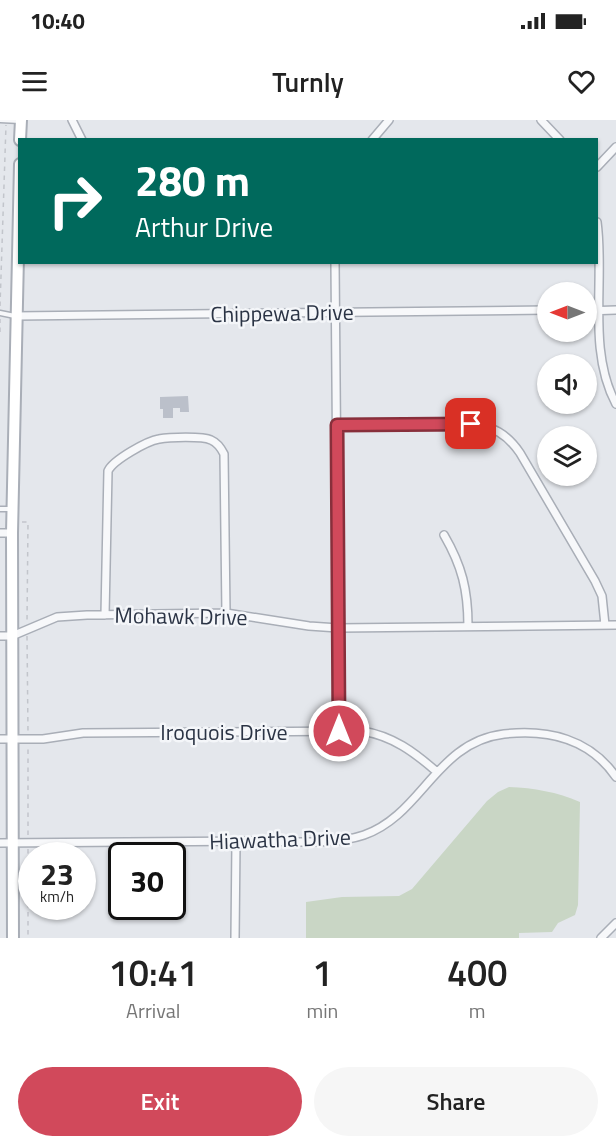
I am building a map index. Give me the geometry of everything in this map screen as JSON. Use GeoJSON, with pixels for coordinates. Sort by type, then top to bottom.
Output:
{"type":"FeatureCollection","features":[{"type":"Feature","properties":{"kind":"street"},"geometry":{"type":"LineString","coordinates":[[20,138],[21,120]]}},
{"type":"Feature","properties":{"kind":"street"},"geometry":{"type":"LineString","coordinates":[[72,120],[81,138]]}},
{"type":"Feature","properties":{"kind":"street"},"geometry":{"type":"LineString","coordinates":[[374,138],[389,120]]}},
{"type":"Feature","properties":{"kind":"street"},"geometry":{"type":"LineString","coordinates":[[541,120],[558,138]]}},
{"type":"Feature","properties":{"kind":"street"},"geometry":{"type":"LineString","coordinates":[[598,166],[616,147]]}},
{"type":"Feature","properties":{"kind":"street"},"geometry":{"type":"LineString","coordinates":[[13,938],[12,533],[18,240]]}},
{"type":"Feature","properties":{"kind":"street"},"geometry":{"type":"LineString","coordinates":[[598,251],[601,361],[607,386],[616,404]]}},
{"type":"Feature","properties":{"kind":"street"},"geometry":{"type":"LineString","coordinates":[[335,264],[339,731]]}},
{"type":"Feature","properties":{"kind":"street","name":"Chippewa Drive"},"geometry":{"type":"LineString","coordinates":[[16,316],[537,310]]}},
{"type":"Feature","properties":{"kind":"street"},"geometry":{"type":"LineString","coordinates":[[600,310],[616,310]]}},
{"type":"Feature","properties":{"kind":"street"},"geometry":{"type":"LineString","coordinates":[[337,425],[471,424],[489,427],[505,435],[520,453],[595,581],[602,596],[605,625]]}},
{"type":"Feature","properties":{"kind":"street"},"geometry":{"type":"LineString","coordinates":[[105,615],[106,479],[109,469],[115,462],[153,441],[164,439],[210,439],[219,446],[224,454],[226,613]]}},
{"type":"Feature","properties":{"kind":"street"},"geometry":{"type":"LineString","coordinates":[[0,533],[12,533]]}},
{"type":"Feature","properties":{"kind":"street"},"geometry":{"type":"LineString","coordinates":[[444,535],[455,556],[464,582],[468,626]]}},
{"type":"Feature","properties":{"kind":"street","name":"Mohawk Drive"},"geometry":{"type":"LineString","coordinates":[[0,636],[12,636],[57,617],[105,615],[226,613],[309,626],[338,628],[616,625]]}},
{"type":"Feature","properties":{"kind":"street","name":"Iroquois Drive"},"geometry":{"type":"LineString","coordinates":[[0,739],[43,739],[83,733],[362,731],[385,736],[411,751],[437,772]]}},
{"type":"Feature","properties":{"kind":"street","name":"Hiawatha Drive"},"geometry":{"type":"LineString","coordinates":[[0,843],[340,840],[380,828],[397,816],[456,753],[477,741],[504,734],[537,733],[563,737],[584,746],[616,777]]}},
{"type":"Feature","properties":{"kind":"street"},"geometry":{"type":"LineString","coordinates":[[235,938],[236,842]]}},
{"type":"Feature","properties":{"kind":"street"},"geometry":{"type":"LineString","coordinates":[[600,938],[616,923]]}},
{"type":"Feature","properties":{"kind":"lane"},"geometry":{"type":"LineString","coordinates":[[0,120],[21,120]]}},
{"type":"Feature","properties":{"kind":"lane"},"geometry":{"type":"LineString","coordinates":[[0,313],[16,316]]}},
{"type":"Feature","properties":{"kind":"lane"},"geometry":{"type":"LineString","coordinates":[[0,509],[13,509]]}},
{"type":"Feature","properties":{"kind":"path"},"geometry":{"type":"LineString","coordinates":[[0,307],[6,125]]}},
{"type":"Feature","properties":{"kind":"path"},"geometry":{"type":"LineString","coordinates":[[0,319],[0,332]]}},
{"type":"Feature","properties":{"kind":"path"},"geometry":{"type":"LineString","coordinates":[[20,522],[28,522],[27,622]]}},
{"type":"Feature","properties":{"kind":"path"},"geometry":{"type":"LineString","coordinates":[[27,638],[28,734]]}},
{"type":"Feature","properties":{"kind":"path"},"geometry":{"type":"LineString","coordinates":[[28,746],[28,836]]}},
{"type":"Feature","properties":{"kind":"path"},"geometry":{"type":"LineString","coordinates":[[28,920],[28,938]]}},
{"type":"Feature","properties":{"kind":"green space"},"geometry":{"type":"Polygon","coordinates":[[[509,787],[545,791],[580,802],[578,905],[575,915],[558,923],[552,932],[519,933],[519,938],[306,938],[306,902],[342,897],[399,896],[412,889],[487,801],[509,787]]]}},
{"type":"Feature","properties":{"kind":"building"},"geometry":{"type":"Polygon","coordinates":[[[188,396],[189,412],[180,412],[180,408],[173,408],[173,418],[163,418],[160,397],[188,396]]]}},
{"type":"Feature","properties":{"kind":"route"},"geometry":{"type":"LineString","coordinates":[[339,731],[337,425],[471,424]]}}]}
